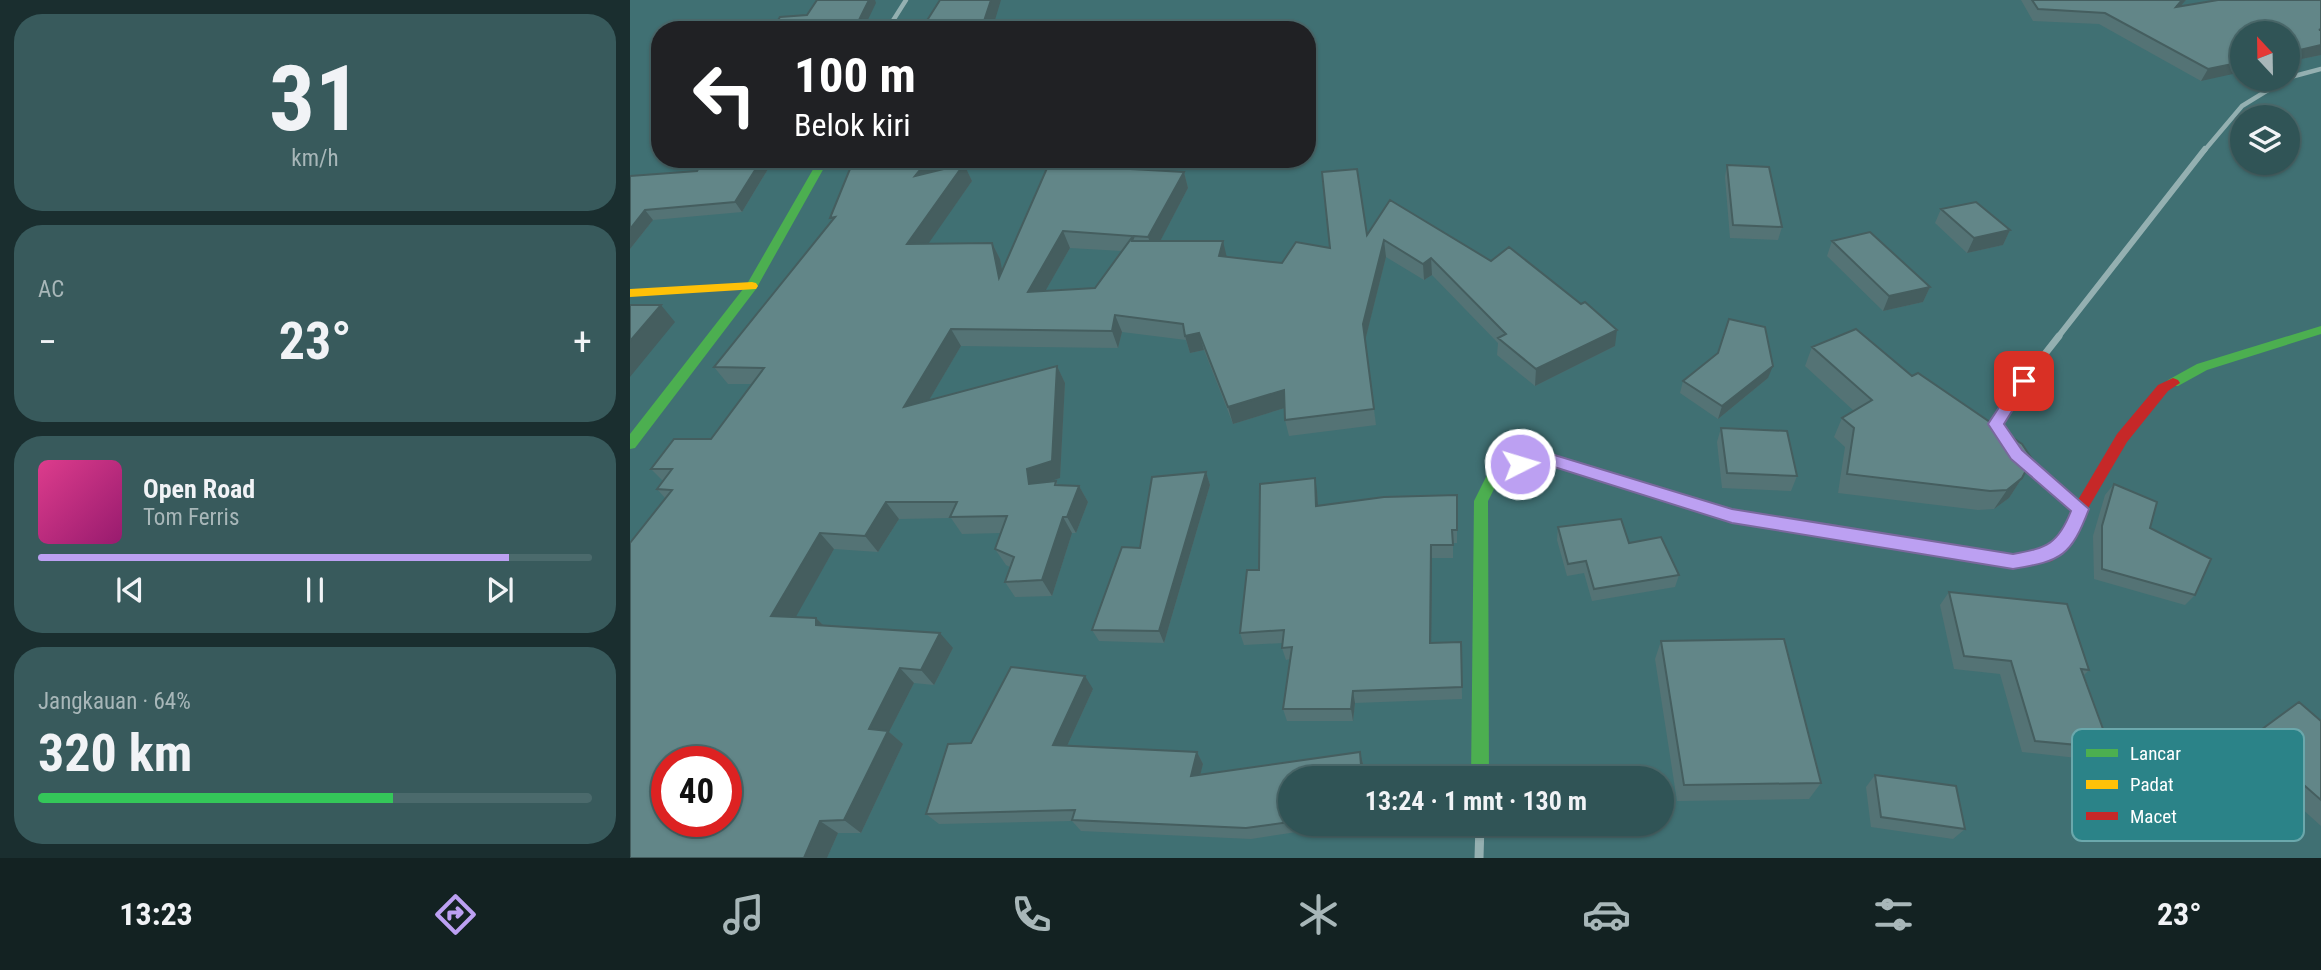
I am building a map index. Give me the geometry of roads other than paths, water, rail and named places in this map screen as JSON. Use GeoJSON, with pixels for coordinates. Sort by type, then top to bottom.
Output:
{"type":"FeatureCollection","features":[{"type":"Feature","properties":{"kind":"street"},"geometry":{"type":"LineString","coordinates":[[893,21],[906,0]]}},
{"type":"Feature","properties":{"kind":"street"},"geometry":{"type":"LineString","coordinates":[[2300,74],[2321,69]]}},
{"type":"Feature","properties":{"kind":"street"},"geometry":{"type":"LineString","coordinates":[[2010,444],[1996,424],[2008,401],[2215,136],[2242,106],[2266,91]]}},
{"type":"Feature","properties":{"kind":"street"},"geometry":{"type":"LineString","coordinates":[[630,444],[752,286],[819,168]]}},
{"type":"Feature","properties":{"kind":"street"},"geometry":{"type":"LineString","coordinates":[[630,293],[752,286]]}},
{"type":"Feature","properties":{"kind":"street"},"geometry":{"type":"LineString","coordinates":[[1480,766],[1481,501],[1495,473],[1520,464],[1548,459],[1732,516],[2013,562],[2046,556],[2069,537],[2080,509],[2122,438],[2163,388],[2202,368],[2321,330]]}},
{"type":"Feature","properties":{"kind":"street"},"geometry":{"type":"LineString","coordinates":[[2016,455],[2080,509]]}},
{"type":"Feature","properties":{"kind":"street"},"geometry":{"type":"LineString","coordinates":[[1479,858],[1480,836]]}}]}
